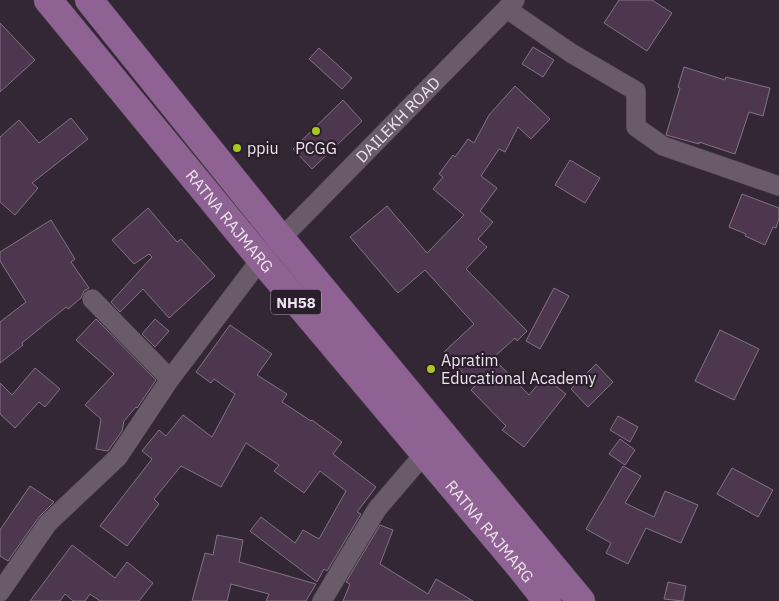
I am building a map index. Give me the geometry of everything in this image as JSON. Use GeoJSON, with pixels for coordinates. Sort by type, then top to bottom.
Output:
{"type":"FeatureCollection","features":[{"type":"Feature","properties":{"kind":"main road","name":"RATNA RAJMARG"},"geometry":{"type":"LineString","coordinates":[[48,0],[260,260],[425,453],[547,601]]}},
{"type":"Feature","properties":{"kind":"main road","name":"RATNA RAJMARG"},"geometry":{"type":"LineString","coordinates":[[89,0],[281,239],[581,601]]}},
{"type":"Feature","properties":{"kind":"street","name":"DAILEKH ROAD"},"geometry":{"type":"LineString","coordinates":[[0,592],[48,523],[118,457],[170,379],[260,260],[512,4]]}},
{"type":"Feature","properties":{"kind":"street"},"geometry":{"type":"LineString","coordinates":[[512,4],[571,53],[636,91],[636,127],[662,146],[779,186]]}},
{"type":"Feature","properties":{"kind":"street"},"geometry":{"type":"LineString","coordinates":[[92,299],[170,379]]}},
{"type":"Feature","properties":{"kind":"street"},"geometry":{"type":"LineString","coordinates":[[322,601],[377,508],[425,453],[436,426]]}},
{"type":"Feature","properties":{"kind":"building"},"geometry":{"type":"Polygon","coordinates":[[[619,0],[652,0],[672,13],[647,51],[604,23],[619,0]]]}},
{"type":"Feature","properties":{"kind":"building"},"geometry":{"type":"Polygon","coordinates":[[[0,23],[35,60],[0,92],[0,23]]]}},
{"type":"Feature","properties":{"kind":"building"},"geometry":{"type":"Polygon","coordinates":[[[533,47],[554,60],[543,77],[522,64],[533,47]]]}},
{"type":"Feature","properties":{"kind":"building"},"geometry":{"type":"Polygon","coordinates":[[[319,48],[352,78],[342,89],[309,59],[319,48]]]}},
{"type":"Feature","properties":{"kind":"building"},"geometry":{"type":"Polygon","coordinates":[[[684,67],[725,80],[726,77],[770,88],[763,116],[749,112],[735,154],[699,142],[699,144],[666,135],[680,88],[678,87],[684,67]]]}},
{"type":"Feature","properties":{"kind":"building"},"geometry":{"type":"Polygon","coordinates":[[[515,86],[550,119],[531,139],[518,127],[505,152],[499,149],[481,176],[497,188],[480,211],[493,222],[478,239],[487,247],[466,269],[527,331],[517,341],[515,338],[493,358],[529,395],[544,377],[566,394],[524,447],[502,430],[506,426],[471,390],[475,386],[444,352],[474,324],[425,270],[398,293],[350,237],[387,206],[427,253],[464,215],[433,189],[443,177],[439,174],[468,139],[474,143],[489,115],[515,86]]]}},
{"type":"Feature","properties":{"kind":"building"},"geometry":{"type":"Polygon","coordinates":[[[343,100],[362,121],[312,169],[293,149],[343,100]]]}},
{"type":"Feature","properties":{"kind":"building"},"geometry":{"type":"Polygon","coordinates":[[[71,118],[88,139],[32,183],[38,188],[15,215],[0,202],[0,137],[19,120],[39,143],[71,118]]]}},
{"type":"Feature","properties":{"kind":"building"},"geometry":{"type":"Polygon","coordinates":[[[570,160],[600,178],[585,203],[555,185],[570,160]]]}},
{"type":"Feature","properties":{"kind":"building"},"geometry":{"type":"Polygon","coordinates":[[[742,194],[779,208],[776,228],[773,227],[765,245],[729,227],[742,194]]]}},
{"type":"Feature","properties":{"kind":"building"},"geometry":{"type":"Polygon","coordinates":[[[148,208],[177,242],[181,239],[215,276],[169,318],[143,289],[120,312],[111,302],[152,257],[149,254],[134,264],[112,240],[148,208]]]}},
{"type":"Feature","properties":{"kind":"building"},"geometry":{"type":"Polygon","coordinates":[[[51,220],[75,259],[71,262],[89,288],[68,309],[66,307],[0,363],[0,322],[26,302],[0,261],[0,252],[51,220]]]}},
{"type":"Feature","properties":{"kind":"building"},"geometry":{"type":"Polygon","coordinates":[[[554,288],[569,296],[540,349],[526,341],[554,288]]]}},
{"type":"Feature","properties":{"kind":"building"},"geometry":{"type":"Polygon","coordinates":[[[96,319],[156,380],[137,408],[124,421],[122,431],[108,451],[96,449],[101,419],[85,405],[114,374],[76,340],[96,319]]]}},
{"type":"Feature","properties":{"kind":"building"},"geometry":{"type":"Polygon","coordinates":[[[155,319],[169,331],[155,347],[142,334],[155,319]]]}},
{"type":"Feature","properties":{"kind":"building"},"geometry":{"type":"Polygon","coordinates":[[[230,325],[272,354],[257,375],[287,394],[282,402],[312,420],[342,442],[333,454],[376,487],[357,512],[361,514],[327,571],[324,569],[317,582],[250,531],[261,517],[295,543],[303,530],[319,539],[346,491],[320,471],[304,493],[274,471],[279,465],[246,443],[221,487],[181,466],[154,499],[159,504],[127,546],[100,526],[152,459],[142,451],[159,430],[166,436],[183,415],[212,437],[235,394],[214,379],[211,383],[196,372],[230,325]]]}},
{"type":"Feature","properties":{"kind":"building"},"geometry":{"type":"Polygon","coordinates":[[[720,330],[759,349],[734,400],[695,381],[720,330]]]}},
{"type":"Feature","properties":{"kind":"building"},"geometry":{"type":"Polygon","coordinates":[[[596,364],[613,382],[588,407],[571,389],[596,364]]]}},
{"type":"Feature","properties":{"kind":"building"},"geometry":{"type":"Polygon","coordinates":[[[35,368],[60,389],[45,407],[39,402],[15,428],[0,414],[0,383],[12,395],[35,368]]]}},
{"type":"Feature","properties":{"kind":"building"},"geometry":{"type":"Polygon","coordinates":[[[618,416],[638,427],[630,442],[610,430],[618,416]]]}},
{"type":"Feature","properties":{"kind":"building"},"geometry":{"type":"Polygon","coordinates":[[[620,439],[635,450],[625,465],[609,454],[620,439]]]}},
{"type":"Feature","properties":{"kind":"building"},"geometry":{"type":"Polygon","coordinates":[[[623,466],[641,476],[625,503],[654,517],[665,491],[698,505],[681,543],[646,528],[628,564],[606,553],[611,543],[586,529],[623,466]]]}},
{"type":"Feature","properties":{"kind":"building"},"geometry":{"type":"Polygon","coordinates":[[[732,468],[773,490],[758,517],[717,494],[732,468]]]}},
{"type":"Feature","properties":{"kind":"building"},"geometry":{"type":"Polygon","coordinates":[[[30,486],[54,502],[39,517],[8,561],[0,556],[0,530],[30,486]]]}},
{"type":"Feature","properties":{"kind":"building"},"geometry":{"type":"Polygon","coordinates":[[[380,525],[393,530],[380,564],[428,594],[436,579],[473,601],[343,601],[350,584],[346,582],[380,525]]]}},
{"type":"Feature","properties":{"kind":"building"},"geometry":{"type":"Polygon","coordinates":[[[217,535],[243,540],[239,562],[316,584],[306,601],[266,601],[269,594],[231,584],[227,601],[192,601],[205,553],[213,555],[217,535]]]}},
{"type":"Feature","properties":{"kind":"building"},"geometry":{"type":"Polygon","coordinates":[[[72,545],[115,578],[127,562],[153,583],[139,601],[100,601],[90,594],[85,601],[73,601],[65,594],[60,601],[30,601],[72,545]]]}},
{"type":"Feature","properties":{"kind":"building"},"geometry":{"type":"Polygon","coordinates":[[[668,582],[686,586],[683,601],[664,599],[668,582]]]}},
{"type":"Feature","properties":{"kind":"place","name":"PCGG"},"geometry":{"type":"Point","coordinates":[316,131]}},
{"type":"Feature","properties":{"kind":"place","name":"ppiu"},"geometry":{"type":"Point","coordinates":[237,148]}},
{"type":"Feature","properties":{"kind":"place","name":"Apratim Educational Academy"},"geometry":{"type":"Point","coordinates":[431,369]}}]}
